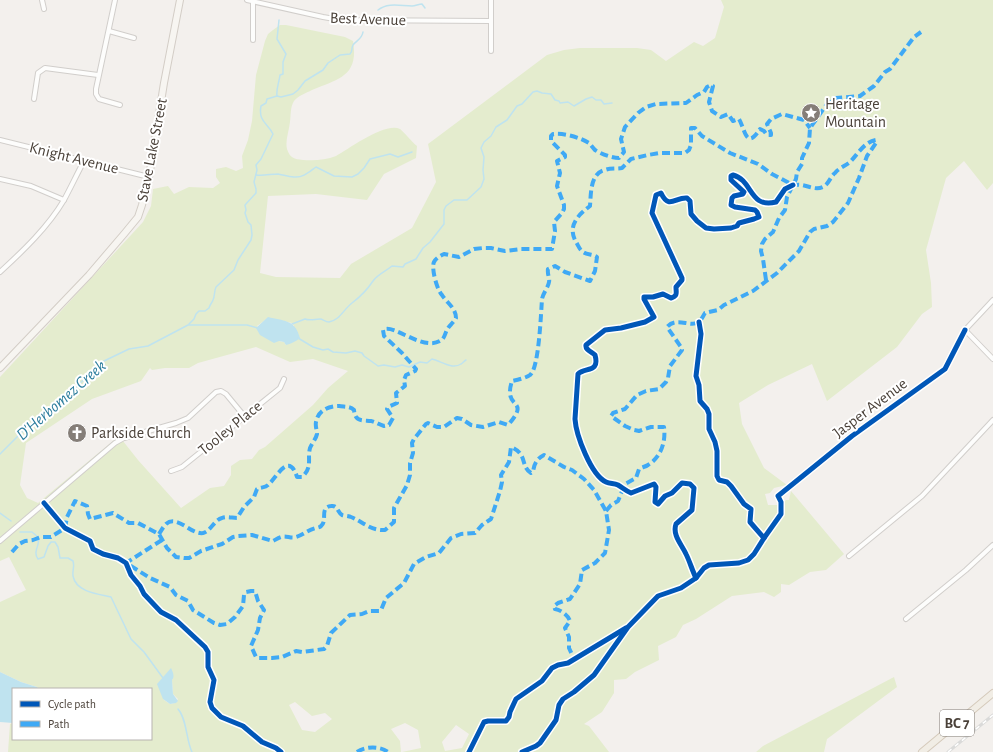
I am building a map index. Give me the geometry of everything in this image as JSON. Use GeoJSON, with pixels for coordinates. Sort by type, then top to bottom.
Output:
{"type":"FeatureCollection","features":[{"type":"Feature","properties":{"kind":"main road","name":"Stave Lake Street"},"geometry":{"type":"LineString","coordinates":[[0,368],[89,275],[132,225],[140,210],[149,177],[164,83],[180,0]]}},
{"type":"Feature","properties":{"kind":"main road","name":"BC 7"},"geometry":{"type":"LineString","coordinates":[[922,752],[993,693]]}},
{"type":"Feature","properties":{"kind":"street"},"geometry":{"type":"LineString","coordinates":[[42,0],[44,9]]}},
{"type":"Feature","properties":{"kind":"street"},"geometry":{"type":"LineString","coordinates":[[114,0],[109,31],[98,75],[96,94],[99,99],[120,104]]}},
{"type":"Feature","properties":{"kind":"street","name":"Best Avenue"},"geometry":{"type":"LineString","coordinates":[[247,0],[323,18],[340,20],[490,21]]}},
{"type":"Feature","properties":{"kind":"street"},"geometry":{"type":"LineString","coordinates":[[491,0],[491,51]]}},
{"type":"Feature","properties":{"kind":"street"},"geometry":{"type":"LineString","coordinates":[[252,1],[253,40]]}},
{"type":"Feature","properties":{"kind":"street"},"geometry":{"type":"LineString","coordinates":[[109,31],[134,38]]}},
{"type":"Feature","properties":{"kind":"street"},"geometry":{"type":"LineString","coordinates":[[34,99],[38,73],[45,68],[98,75]]}},
{"type":"Feature","properties":{"kind":"street","name":"Knight Avenue"},"geometry":{"type":"LineString","coordinates":[[0,140],[149,177]]}},
{"type":"Feature","properties":{"kind":"street"},"geometry":{"type":"LineString","coordinates":[[0,272],[46,225],[64,200],[84,161]]}},
{"type":"Feature","properties":{"kind":"street"},"geometry":{"type":"LineString","coordinates":[[0,179],[31,186],[64,200]]}},
{"type":"Feature","properties":{"kind":"street","name":"Jasper Avenue"},"geometry":{"type":"LineString","coordinates":[[778,496],[852,436],[945,369],[965,330],[993,300]]}},
{"type":"Feature","properties":{"kind":"street"},"geometry":{"type":"LineString","coordinates":[[965,330],[993,359]]}},
{"type":"Feature","properties":{"kind":"street","name":"Tooley Place"},"geometry":{"type":"LineString","coordinates":[[171,471],[182,468],[280,388],[284,379]]}},
{"type":"Feature","properties":{"kind":"street"},"geometry":{"type":"LineString","coordinates":[[0,541],[115,443],[124,438],[188,418],[216,392],[221,391],[226,394],[245,416]]}},
{"type":"Feature","properties":{"kind":"street"},"geometry":{"type":"LineString","coordinates":[[849,556],[922,496],[993,420]]}},
{"type":"Feature","properties":{"kind":"street"},"geometry":{"type":"LineString","coordinates":[[906,619],[966,570],[993,545]]}},
{"type":"Feature","properties":{"kind":"green space"},"geometry":{"type":"Polygon","coordinates":[[[721,0],[993,0],[993,183],[987,190],[964,161],[946,178],[926,250],[931,283],[932,307],[922,314],[897,347],[827,401],[812,364],[768,385],[739,403],[742,424],[764,468],[787,485],[774,488],[770,493],[765,494],[768,505],[781,505],[786,500],[789,500],[791,491],[844,554],[826,570],[810,572],[789,585],[781,584],[781,592],[774,597],[764,592],[732,596],[696,619],[683,625],[676,637],[658,646],[659,660],[635,672],[626,679],[614,680],[614,693],[602,712],[584,724],[589,726],[609,752],[402,752],[421,748],[418,730],[405,723],[391,729],[400,741],[401,752],[8,752],[10,724],[12,723],[12,740],[152,740],[152,688],[38,688],[0,672],[0,602],[26,590],[9,557],[0,561],[0,377],[143,222],[151,206],[153,189],[168,186],[174,194],[189,187],[213,188],[220,183],[216,177],[216,169],[226,167],[236,171],[243,168],[242,156],[248,140],[252,121],[256,75],[268,34],[280,25],[286,25],[345,37],[353,41],[354,53],[353,62],[350,69],[331,83],[312,90],[294,101],[291,109],[286,143],[288,152],[293,158],[300,160],[311,160],[336,156],[367,137],[386,129],[393,128],[400,129],[417,146],[416,158],[384,174],[367,200],[316,194],[268,196],[260,273],[276,277],[340,278],[351,264],[412,228],[436,182],[428,144],[547,55],[564,50],[580,48],[637,48],[651,50],[666,61],[694,42],[703,46],[715,38],[724,7],[721,0]],[[268,318],[257,326],[268,339],[284,342],[286,345],[294,326],[292,323],[268,318]],[[256,347],[198,363],[189,368],[165,368],[152,370],[150,368],[141,381],[92,399],[26,443],[20,485],[27,498],[38,503],[119,436],[138,460],[181,508],[210,488],[224,486],[231,475],[231,466],[240,460],[252,459],[259,450],[265,447],[313,405],[328,388],[348,371],[313,359],[290,362],[256,347]],[[173,678],[161,692],[164,700],[170,704],[175,703],[178,699],[173,694],[173,678]],[[295,702],[289,705],[302,730],[315,732],[332,719],[325,713],[312,716],[295,702]],[[456,725],[442,742],[445,751],[462,748],[469,734],[456,725]]]}},
{"type":"Feature","properties":{"kind":"green space"},"geometry":{"type":"Polygon","coordinates":[[[894,677],[897,687],[827,739],[824,752],[756,752],[763,746],[894,677]]]}},
{"type":"Feature","properties":{"kind":"water"},"geometry":{"type":"Polygon","coordinates":[[[268,317],[283,320],[292,324],[298,332],[300,338],[286,345],[284,342],[279,341],[274,343],[260,335],[256,328],[268,317]]]}},
{"type":"Feature","properties":{"kind":"water"},"geometry":{"type":"Polygon","coordinates":[[[171,668],[174,676],[172,680],[173,694],[178,701],[170,704],[163,699],[157,684],[171,668]]]}},
{"type":"Feature","properties":{"kind":"water"},"geometry":{"type":"Polygon","coordinates":[[[0,672],[38,688],[12,688],[12,723],[0,722],[0,672]]]}},
{"type":"Feature","properties":{"kind":"waterway"},"geometry":{"type":"LineString","coordinates":[[378,10],[386,6],[395,5],[412,6],[422,4],[425,8]]}},
{"type":"Feature","properties":{"kind":"waterway"},"geometry":{"type":"LineString","coordinates":[[189,324],[199,311],[205,311],[209,308],[214,298],[216,287],[234,270],[238,260],[251,240],[251,225],[248,222],[245,213],[245,205],[256,193],[254,182],[257,170],[256,165],[261,159],[273,134],[262,119],[260,111],[261,106],[266,103],[267,99],[277,96],[277,88],[280,75],[283,74],[283,62],[286,54],[277,39],[279,20]]}},
{"type":"Feature","properties":{"kind":"waterway"},"geometry":{"type":"LineString","coordinates":[[277,96],[281,97],[293,94],[305,81],[323,70],[328,63],[340,55],[350,54],[353,45],[360,38],[363,32]]}},
{"type":"Feature","properties":{"kind":"waterway"},"geometry":{"type":"LineString","coordinates":[[292,324],[305,319],[321,319],[326,322],[333,321],[361,296],[379,275],[392,266],[403,267],[405,264],[416,259],[423,248],[430,242],[444,224],[444,210],[446,206],[454,200],[467,200],[481,187],[484,179],[484,157],[481,148],[484,142],[491,136],[496,127],[507,120],[517,106],[522,104],[533,92],[537,91],[551,94],[555,100],[559,101],[560,103],[568,102],[574,106],[592,97],[596,100],[601,100],[604,104],[612,103]]}},
{"type":"Feature","properties":{"kind":"waterway"},"geometry":{"type":"LineString","coordinates":[[256,175],[278,174],[290,177],[300,177],[316,167],[334,176],[352,177],[358,174],[370,159],[390,154],[398,157],[412,152]]}},
{"type":"Feature","properties":{"kind":"waterway","name":"D'Herbomez Creek"},"geometry":{"type":"LineString","coordinates":[[0,454],[28,426],[66,400],[76,387],[104,361],[129,349],[148,346],[188,325],[247,325],[258,328]]}},
{"type":"Feature","properties":{"kind":"waterway","name":"D'Herbomez Creek"},"geometry":{"type":"LineString","coordinates":[[298,338],[313,347],[323,350],[328,349],[333,352],[346,353],[355,351],[362,353],[378,366],[384,365],[395,367],[402,365],[409,367],[420,362],[427,363],[432,359],[450,366],[458,366],[466,360]]}},
{"type":"Feature","properties":{"kind":"waterway","name":"D'Herbomez Creek"},"geometry":{"type":"LineString","coordinates":[[0,513],[11,521]]}},
{"type":"Feature","properties":{"kind":"waterway","name":"D'Herbomez Creek"},"geometry":{"type":"LineString","coordinates":[[20,532],[32,532],[38,537],[39,540],[36,551],[36,556],[38,559],[44,557],[48,546],[51,542],[55,542],[58,547],[60,558],[68,558],[73,561],[73,576],[78,586],[88,591],[111,597],[131,639],[144,652],[163,678]]}},
{"type":"Feature","properties":{"kind":"waterway","name":"D'Herbomez Creek"},"geometry":{"type":"LineString","coordinates":[[178,709],[185,724],[192,752]]}},
{"type":"Feature","properties":{"kind":"railway"},"geometry":{"type":"LineString","coordinates":[[948,752],[993,715]]}},
{"type":"Feature","properties":{"kind":"marked path"},"geometry":{"type":"LineString","coordinates":[[766,280],[761,251],[762,244],[773,232],[779,218],[785,210],[787,197],[796,179],[797,172],[802,164],[802,158],[809,143],[810,128],[827,104],[836,98],[860,96],[874,86],[885,72],[890,69],[914,37],[921,32]]}},
{"type":"Feature","properties":{"kind":"marked path"},"geometry":{"type":"LineString","coordinates":[[159,534],[165,525],[170,522],[175,521],[198,533],[203,533],[206,532],[219,519],[226,517],[237,518],[244,507],[254,497],[257,489],[268,485],[279,472],[287,466],[290,466],[294,470],[297,477],[302,477],[309,467],[309,452],[317,434],[317,418],[319,414],[328,408],[339,406],[349,407],[354,410],[356,417],[360,420],[373,421],[384,426],[389,425],[393,418],[387,409],[388,407],[397,403],[396,393],[405,386],[404,380],[406,375],[415,371],[416,369],[384,336],[383,330],[394,330],[425,343],[433,343],[443,339],[448,328],[456,318],[455,311],[444,298],[436,284],[433,269],[436,259],[444,254],[459,257],[474,249],[483,248],[505,251],[521,249],[552,249],[555,231],[554,222],[564,209],[557,186],[560,173],[557,161],[565,157],[565,155],[551,141],[551,136],[553,134],[576,137],[589,143],[600,153],[610,157],[619,158],[624,152],[621,139],[625,127],[638,113],[646,107],[656,104],[686,103],[704,92],[707,87],[711,85],[713,86],[709,102],[712,111],[721,117],[728,114],[733,121],[739,119],[746,136],[749,138],[752,138],[760,129],[767,135],[771,135],[767,124],[771,119],[782,114],[804,120],[810,128]]}},
{"type":"Feature","properties":{"kind":"marked path"},"geometry":{"type":"LineString","coordinates":[[12,552],[19,544],[25,541],[41,537],[51,537],[65,528],[67,517],[75,501],[87,506],[90,519],[113,513],[129,523],[138,523],[159,534],[167,548],[176,557],[184,558],[189,558],[201,551],[222,544],[233,537],[238,536],[252,535],[273,541],[283,537],[292,538],[299,536],[321,526],[324,521],[324,511],[327,507],[331,506],[335,507],[340,514],[351,517],[371,528],[385,530],[394,522],[394,508],[407,485],[413,453],[412,443],[426,424],[428,423],[437,427],[444,427],[457,418],[462,419],[471,425],[483,427],[499,422],[508,425],[517,412],[518,408],[510,396],[512,381],[530,375],[536,362],[542,299],[549,282],[548,269],[555,266],[565,272],[590,281],[595,271],[597,257],[582,251],[576,242],[573,226],[581,213],[590,206],[591,190],[596,175],[609,169],[622,168],[631,159],[660,153],[685,153],[689,150],[691,145],[691,128],[695,128],[702,136],[730,153],[758,164],[772,174],[793,185]]}},
{"type":"Feature","properties":{"kind":"marked path"},"geometry":{"type":"LineString","coordinates":[[606,511],[611,505],[618,501],[625,484],[636,478],[639,469],[653,462],[662,449],[664,427],[651,427],[639,431],[634,430],[625,426],[611,416],[613,413],[625,409],[637,395],[646,391],[659,389],[666,382],[670,366],[682,350],[667,327],[675,322],[692,324],[699,322],[705,313],[718,310],[724,305],[753,291],[777,273],[799,251],[810,232],[814,229],[827,226],[833,222],[848,203],[867,156],[876,143],[876,140],[868,143],[850,162],[840,168],[823,187],[815,188],[803,185],[794,185],[790,187]]}},
{"type":"Feature","properties":{"kind":"marked path"},"geometry":{"type":"LineString","coordinates":[[162,540],[126,563],[150,578],[170,587],[176,595],[188,601],[193,610],[220,625],[227,624],[235,617],[243,606],[244,595],[246,592],[255,591],[258,601],[264,610],[251,646],[256,657],[282,657],[296,651],[302,652],[324,649],[327,646],[331,633],[350,615],[381,610],[386,598],[404,583],[414,564],[426,557],[439,553],[451,538],[461,534],[475,533],[482,525],[491,519],[500,491],[502,482],[501,475],[509,462],[511,447],[520,453],[526,467],[531,473],[533,472],[537,460],[544,455],[572,470],[584,479],[594,490],[606,511],[609,530],[605,553],[595,563],[582,570],[580,584],[570,599],[554,606],[555,609],[566,615],[570,621],[565,628],[569,637],[569,648],[574,659]]}},
{"type":"Feature","properties":{"kind":"marked path"},"geometry":{"type":"LineString","coordinates":[[357,752],[373,748],[388,752]]}},
{"type":"Feature","properties":{"kind":"cycle path"},"geometry":{"type":"LineString","coordinates":[[696,578],[675,532],[676,524],[692,510],[694,488],[690,484],[682,483],[672,493],[665,496],[658,504],[655,502],[656,487],[654,484],[631,493],[618,485],[608,483],[600,478],[585,454],[576,426],[575,419],[578,374],[594,367],[596,361],[595,355],[588,350],[586,345],[605,330],[645,322],[654,317],[644,297],[653,297],[663,294],[671,298],[676,295],[676,287],[682,278],[652,213],[656,195],[661,193],[664,198],[670,202],[687,198],[690,201],[691,214],[706,228],[731,228],[737,226],[739,223],[759,217],[755,210],[731,205],[732,198],[743,194],[744,192],[731,180],[731,176],[733,175],[739,178],[744,182],[756,198],[767,203],[776,202],[785,189],[793,185]]}},
{"type":"Feature","properties":{"kind":"cycle path"},"geometry":{"type":"LineString","coordinates":[[699,322],[701,334],[696,376],[699,385],[700,401],[707,409],[709,414],[709,429],[717,451],[717,476],[719,480],[727,482],[744,504],[751,509],[750,522],[764,538]]}},
{"type":"Feature","properties":{"kind":"cycle path"},"geometry":{"type":"LineString","coordinates":[[522,752],[540,743],[556,720],[559,705],[563,699],[594,675],[628,627],[658,596],[681,588],[696,578],[704,568],[709,565],[739,563],[748,560],[754,554],[781,514],[781,502],[778,496],[852,436],[945,369],[965,330]]}},
{"type":"Feature","properties":{"kind":"cycle path"},"geometry":{"type":"LineString","coordinates":[[44,503],[65,528],[90,541],[93,549],[103,554],[118,558],[126,563],[131,575],[140,586],[144,594],[161,612],[176,620],[205,647],[208,652],[208,667],[214,680],[210,702],[212,708],[221,717],[243,726],[262,742],[276,748],[281,752]]}},
{"type":"Feature","properties":{"kind":"cycle path"},"geometry":{"type":"LineString","coordinates":[[469,752],[484,722],[506,721],[516,699],[542,681],[552,668],[568,663],[626,628]]}},
{"type":"Feature","properties":{"kind":"place","name":"Heritage Mountain"},"geometry":{"type":"Point","coordinates":[811,113]}},
{"type":"Feature","properties":{"kind":"place","name":"Parkside Church"},"geometry":{"type":"Point","coordinates":[77,433]}}]}
